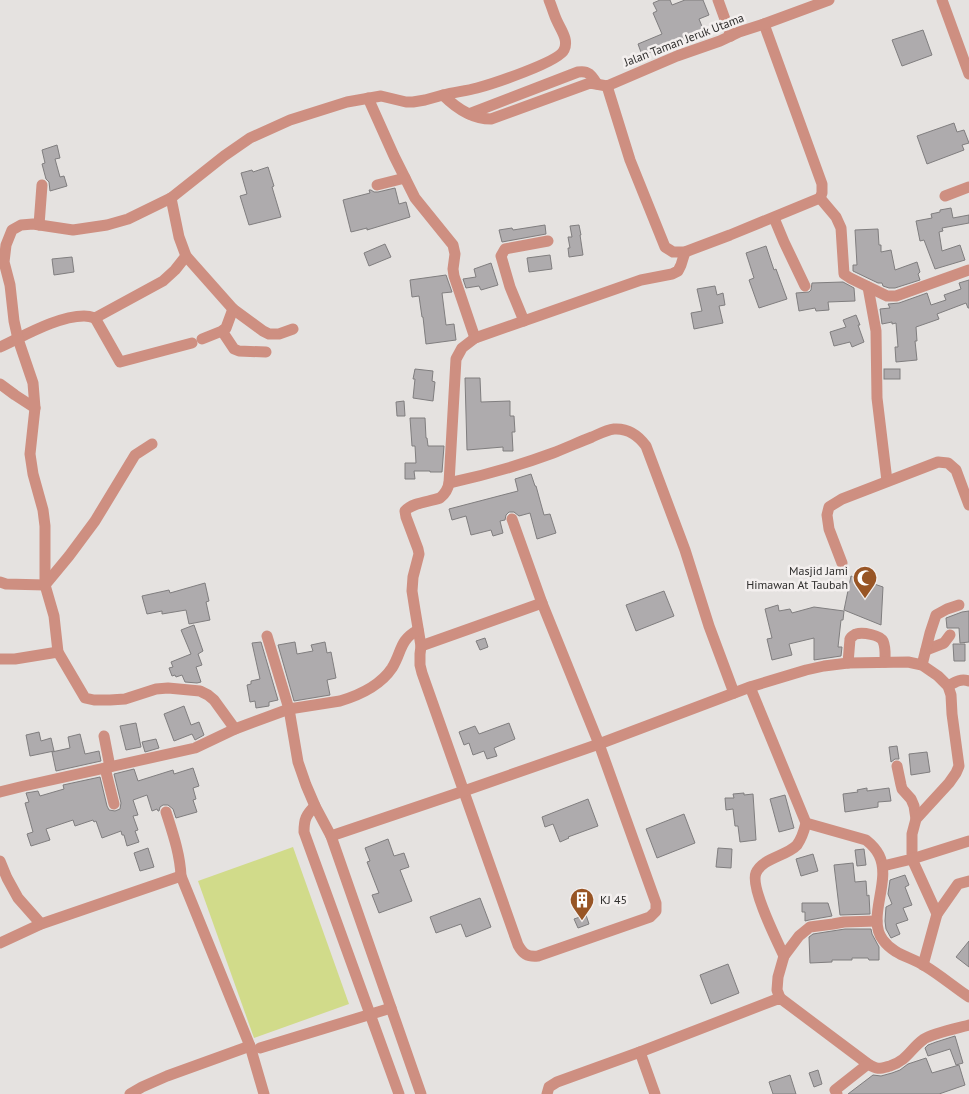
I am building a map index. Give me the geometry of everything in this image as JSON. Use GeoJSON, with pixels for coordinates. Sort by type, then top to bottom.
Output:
{"type":"FeatureCollection","features":[{"type":"Feature","properties":{"kind":"street"},"geometry":{"type":"LineString","coordinates":[[235,729],[214,700],[200,691],[168,688],[156,689],[125,699],[94,700],[85,698],[58,652],[54,616],[45,585],[45,526],[43,510],[30,454],[35,408],[33,383],[14,321],[10,285],[4,262],[5,232],[21,225],[39,225],[73,230],[107,225],[128,219],[170,198],[250,138],[299,117],[347,102],[381,96],[406,102],[425,100],[499,81],[556,58],[564,52],[566,44],[565,36],[549,0]]}},
{"type":"Feature","properties":{"kind":"street"},"geometry":{"type":"LineString","coordinates":[[718,0],[731,36]]}},
{"type":"Feature","properties":{"kind":"street","name":"Jalan Taman Jeruk Utama"},"geometry":{"type":"LineString","coordinates":[[602,85],[829,0]]}},
{"type":"Feature","properties":{"kind":"street"},"geometry":{"type":"LineString","coordinates":[[942,0],[969,74]]}},
{"type":"Feature","properties":{"kind":"street"},"geometry":{"type":"LineString","coordinates":[[443,94],[453,105],[468,114],[578,72],[584,71],[592,75],[602,85],[665,247],[674,252],[685,252],[774,218],[820,198],[822,193],[822,184],[764,24]]}},
{"type":"Feature","properties":{"kind":"street"},"geometry":{"type":"LineString","coordinates":[[368,98],[416,198],[453,245],[455,254],[454,276],[475,338]]}},
{"type":"Feature","properties":{"kind":"street"},"geometry":{"type":"LineString","coordinates":[[377,185],[406,178]]}},
{"type":"Feature","properties":{"kind":"street"},"geometry":{"type":"LineString","coordinates":[[39,225],[42,185]]}},
{"type":"Feature","properties":{"kind":"street"},"geometry":{"type":"LineString","coordinates":[[945,196],[969,187]]}},
{"type":"Feature","properties":{"kind":"street"},"geometry":{"type":"LineString","coordinates":[[170,198],[179,237],[186,256],[233,309],[269,334],[279,334],[293,329]]}},
{"type":"Feature","properties":{"kind":"street"},"geometry":{"type":"LineString","coordinates":[[820,198],[836,217],[841,228],[844,274],[868,287],[887,296],[896,296],[969,270]]}},
{"type":"Feature","properties":{"kind":"street"},"geometry":{"type":"LineString","coordinates":[[774,218],[805,286]]}},
{"type":"Feature","properties":{"kind":"street"},"geometry":{"type":"LineString","coordinates":[[524,321],[510,286],[501,256],[505,249],[548,241]]}},
{"type":"Feature","properties":{"kind":"street"},"geometry":{"type":"LineString","coordinates":[[512,519],[542,603],[598,744],[656,903],[656,911],[653,915],[640,921],[531,957],[522,952],[518,945],[422,673],[420,665],[421,646],[412,584],[419,554],[405,511],[413,506],[440,498],[448,488],[456,359],[462,348],[475,338],[640,280],[672,274],[678,271],[682,265],[685,252]]}},
{"type":"Feature","properties":{"kind":"street"},"geometry":{"type":"LineString","coordinates":[[0,347],[68,318],[84,316],[95,318],[164,281],[186,256]]}},
{"type":"Feature","properties":{"kind":"street"},"geometry":{"type":"LineString","coordinates":[[868,287],[876,331],[877,398],[887,481]]}},
{"type":"Feature","properties":{"kind":"street"},"geometry":{"type":"LineString","coordinates":[[95,318],[120,362],[179,348],[222,332],[226,328],[233,309]]}},
{"type":"Feature","properties":{"kind":"street"},"geometry":{"type":"LineString","coordinates":[[222,332],[234,348],[239,351],[266,352]]}},
{"type":"Feature","properties":{"kind":"street"},"geometry":{"type":"LineString","coordinates":[[0,384],[35,408]]}},
{"type":"Feature","properties":{"kind":"street"},"geometry":{"type":"LineString","coordinates":[[449,484],[519,465],[605,431],[619,429],[633,432],[646,446],[685,550],[709,626],[734,693]]}},
{"type":"Feature","properties":{"kind":"street"},"geometry":{"type":"LineString","coordinates":[[45,585],[94,521],[135,455],[152,444]]}},
{"type":"Feature","properties":{"kind":"street"},"geometry":{"type":"LineString","coordinates":[[842,563],[829,529],[827,515],[829,507],[842,499],[938,462],[948,462],[956,470],[969,505]]}},
{"type":"Feature","properties":{"kind":"street"},"geometry":{"type":"LineString","coordinates":[[0,582],[6,584],[45,585]]}},
{"type":"Feature","properties":{"kind":"street"},"geometry":{"type":"LineString","coordinates":[[421,646],[542,603]]}},
{"type":"Feature","properties":{"kind":"street"},"geometry":{"type":"LineString","coordinates":[[922,666],[936,615],[959,605]]}},
{"type":"Feature","properties":{"kind":"street"},"geometry":{"type":"LineString","coordinates":[[0,792],[195,748],[235,729],[289,709],[340,701],[378,684],[394,666],[405,640],[410,634],[418,630]]}},
{"type":"Feature","properties":{"kind":"street"},"geometry":{"type":"LineString","coordinates":[[848,663],[850,639],[856,634],[869,634],[879,637],[885,649],[885,662]]}},
{"type":"Feature","properties":{"kind":"street"},"geometry":{"type":"LineString","coordinates":[[926,650],[944,643],[950,635]]}},
{"type":"Feature","properties":{"kind":"street"},"geometry":{"type":"LineString","coordinates":[[267,636],[289,709],[298,762],[315,806],[331,836],[421,1094]]}},
{"type":"Feature","properties":{"kind":"street"},"geometry":{"type":"LineString","coordinates":[[0,659],[15,659],[58,652]]}},
{"type":"Feature","properties":{"kind":"street"},"geometry":{"type":"LineString","coordinates":[[331,836],[598,744],[750,687],[806,670],[848,663],[908,662],[922,666],[938,676],[948,686],[951,695],[959,766],[949,783],[916,819]]}},
{"type":"Feature","properties":{"kind":"street"},"geometry":{"type":"LineString","coordinates":[[948,686],[957,680],[969,681]]}},
{"type":"Feature","properties":{"kind":"street"},"geometry":{"type":"LineString","coordinates":[[750,687],[806,823],[802,837],[797,845],[765,863],[755,874],[760,902],[784,956]]}},
{"type":"Feature","properties":{"kind":"street"},"geometry":{"type":"LineString","coordinates":[[104,736],[107,767],[114,804]]}},
{"type":"Feature","properties":{"kind":"street"},"geometry":{"type":"LineString","coordinates":[[897,766],[902,789],[911,799],[914,806],[916,819],[912,834],[912,859],[937,914]]}},
{"type":"Feature","properties":{"kind":"street"},"geometry":{"type":"LineString","coordinates":[[315,806],[308,812],[304,821],[304,832],[399,1094]]}},
{"type":"Feature","properties":{"kind":"street"},"geometry":{"type":"LineString","coordinates":[[166,812],[178,851],[181,876],[255,1047],[264,1094]]}},
{"type":"Feature","properties":{"kind":"street"},"geometry":{"type":"LineString","coordinates":[[806,823],[866,840],[873,846],[879,854],[883,866],[882,889],[877,921],[882,939],[889,947],[923,965],[969,997]]}},
{"type":"Feature","properties":{"kind":"street"},"geometry":{"type":"LineString","coordinates":[[883,866],[969,841]]}},
{"type":"Feature","properties":{"kind":"street"},"geometry":{"type":"LineString","coordinates":[[0,861],[18,898],[41,924]]}},
{"type":"Feature","properties":{"kind":"street"},"geometry":{"type":"LineString","coordinates":[[0,943],[41,924],[181,876]]}},
{"type":"Feature","properties":{"kind":"street"},"geometry":{"type":"LineString","coordinates":[[923,965],[937,914],[958,884],[969,880]]}},
{"type":"Feature","properties":{"kind":"street"},"geometry":{"type":"LineString","coordinates":[[877,921],[844,922],[810,927],[799,936],[784,956],[777,983],[780,998],[876,1069],[900,1062],[924,1039],[930,1036],[969,1025]]}},
{"type":"Feature","properties":{"kind":"street"},"geometry":{"type":"LineString","coordinates":[[547,1094],[549,1087],[557,1082],[780,998]]}},
{"type":"Feature","properties":{"kind":"street"},"geometry":{"type":"LineString","coordinates":[[130,1094],[167,1076],[217,1059],[391,1008]]}},
{"type":"Feature","properties":{"kind":"street"},"geometry":{"type":"LineString","coordinates":[[640,1052],[656,1094]]}},
{"type":"Feature","properties":{"kind":"street"},"geometry":{"type":"LineString","coordinates":[[834,1093],[868,1064]]}},
{"type":"Feature","properties":{"kind":"green space"},"geometry":{"type":"Polygon","coordinates":[[[293,847],[349,1004],[254,1038],[198,881],[293,847]]]}},
{"type":"Feature","properties":{"kind":"building"},"geometry":{"type":"Polygon","coordinates":[[[660,0],[670,0],[672,5],[685,0],[703,0],[709,15],[699,19],[703,29],[686,36],[689,43],[668,52],[666,46],[642,55],[638,44],[662,34],[653,13],[657,11],[653,3],[660,0]]]}},
{"type":"Feature","properties":{"kind":"building"},"geometry":{"type":"Polygon","coordinates":[[[923,30],[932,55],[902,66],[892,40],[923,30]]]}},
{"type":"Feature","properties":{"kind":"building"},"geometry":{"type":"Polygon","coordinates":[[[954,123],[957,132],[964,130],[969,143],[962,145],[964,150],[927,164],[917,136],[954,123]]]}},
{"type":"Feature","properties":{"kind":"building"},"geometry":{"type":"Polygon","coordinates":[[[57,145],[60,158],[55,159],[60,177],[64,176],[67,186],[50,191],[49,182],[46,179],[42,164],[45,163],[42,150],[57,145]]]}},
{"type":"Feature","properties":{"kind":"building"},"geometry":{"type":"Polygon","coordinates":[[[268,167],[281,217],[249,225],[240,196],[247,194],[241,173],[252,170],[253,172],[268,167]]]}},
{"type":"Feature","properties":{"kind":"building"},"geometry":{"type":"Polygon","coordinates":[[[395,188],[399,204],[406,202],[410,217],[367,230],[367,228],[351,232],[343,200],[370,193],[369,190],[378,192],[395,188]]]}},
{"type":"Feature","properties":{"kind":"building"},"geometry":{"type":"Polygon","coordinates":[[[951,208],[953,218],[969,215],[969,223],[942,228],[943,231],[939,232],[942,251],[960,245],[965,260],[935,269],[924,240],[920,241],[916,221],[932,218],[931,214],[951,208]]]}},
{"type":"Feature","properties":{"kind":"building"},"geometry":{"type":"Polygon","coordinates":[[[545,225],[546,234],[502,242],[499,230],[512,228],[513,230],[545,225]]]}},
{"type":"Feature","properties":{"kind":"building"},"geometry":{"type":"Polygon","coordinates":[[[579,225],[583,255],[569,257],[568,237],[572,237],[570,226],[579,225]]]}},
{"type":"Feature","properties":{"kind":"building"},"geometry":{"type":"Polygon","coordinates":[[[878,229],[881,252],[891,250],[895,270],[917,262],[920,280],[889,288],[883,286],[882,283],[878,283],[853,271],[853,265],[857,265],[855,230],[878,229]]]}},
{"type":"Feature","properties":{"kind":"building"},"geometry":{"type":"Polygon","coordinates":[[[385,244],[391,257],[369,266],[364,253],[385,244]]]}},
{"type":"Feature","properties":{"kind":"building"},"geometry":{"type":"Polygon","coordinates":[[[766,246],[787,299],[759,308],[749,280],[754,278],[746,253],[766,246]]]}},
{"type":"Feature","properties":{"kind":"building"},"geometry":{"type":"Polygon","coordinates":[[[550,255],[552,269],[529,272],[527,258],[550,255]]]}},
{"type":"Feature","properties":{"kind":"building"},"geometry":{"type":"Polygon","coordinates":[[[72,257],[74,272],[54,275],[52,259],[72,257]]]}},
{"type":"Feature","properties":{"kind":"building"},"geometry":{"type":"Polygon","coordinates":[[[491,263],[498,285],[481,290],[479,286],[466,288],[463,279],[476,277],[474,269],[491,263]]]}},
{"type":"Feature","properties":{"kind":"building"},"geometry":{"type":"Polygon","coordinates":[[[446,275],[452,292],[442,293],[446,325],[454,324],[456,340],[426,344],[419,296],[412,297],[410,280],[446,275]]]}},
{"type":"Feature","properties":{"kind":"building"},"geometry":{"type":"Polygon","coordinates":[[[969,280],[969,308],[966,303],[937,314],[939,319],[916,327],[917,360],[896,362],[895,347],[898,347],[896,323],[882,324],[880,309],[890,308],[888,304],[899,303],[927,293],[931,305],[946,300],[944,295],[961,289],[959,283],[969,280]]]}},
{"type":"Feature","properties":{"kind":"building"},"geometry":{"type":"Polygon","coordinates":[[[843,282],[854,288],[855,301],[828,302],[829,310],[816,311],[815,308],[799,311],[796,293],[809,292],[812,283],[843,282]]]}},
{"type":"Feature","properties":{"kind":"building"},"geometry":{"type":"Polygon","coordinates":[[[715,286],[717,295],[723,293],[725,305],[719,306],[723,323],[694,329],[691,313],[702,311],[697,289],[715,286]]]}},
{"type":"Feature","properties":{"kind":"building"},"geometry":{"type":"Polygon","coordinates":[[[856,315],[864,342],[852,347],[850,342],[834,346],[830,332],[846,327],[843,320],[856,315]]]}},
{"type":"Feature","properties":{"kind":"building"},"geometry":{"type":"Polygon","coordinates":[[[415,369],[433,371],[432,381],[435,382],[433,401],[413,398],[415,369]]]}},
{"type":"Feature","properties":{"kind":"building"},"geometry":{"type":"Polygon","coordinates":[[[884,369],[900,369],[900,379],[884,379],[884,369]]]}},
{"type":"Feature","properties":{"kind":"building"},"geometry":{"type":"Polygon","coordinates":[[[465,378],[480,378],[481,402],[510,401],[510,416],[514,416],[515,432],[512,432],[513,451],[503,451],[503,447],[467,450],[465,378]]]}},
{"type":"Feature","properties":{"kind":"building"},"geometry":{"type":"Polygon","coordinates":[[[404,401],[405,416],[397,416],[396,402],[404,401]]]}},
{"type":"Feature","properties":{"kind":"building"},"geometry":{"type":"Polygon","coordinates":[[[410,418],[425,418],[428,446],[444,446],[442,472],[414,471],[415,479],[405,479],[405,463],[416,463],[415,446],[412,446],[410,418]]]}},
{"type":"Feature","properties":{"kind":"building"},"geometry":{"type":"Polygon","coordinates":[[[531,474],[544,515],[550,514],[556,533],[537,539],[530,513],[519,516],[514,512],[509,512],[505,520],[500,521],[503,533],[493,536],[491,530],[471,535],[466,516],[452,520],[449,509],[518,491],[515,479],[531,474]]]}},
{"type":"Feature","properties":{"kind":"building","name":"Masjid Jami Himawan At Taubah"},"geometry":{"type":"Polygon","coordinates":[[[851,576],[883,587],[881,625],[844,610],[851,576]]]}},
{"type":"Feature","properties":{"kind":"building"},"geometry":{"type":"Polygon","coordinates":[[[205,583],[209,601],[206,602],[210,620],[189,624],[186,610],[162,614],[162,611],[147,614],[142,596],[169,590],[170,593],[205,583]]]}},
{"type":"Feature","properties":{"kind":"building"},"geometry":{"type":"Polygon","coordinates":[[[664,591],[674,616],[636,631],[626,605],[664,591]]]}},
{"type":"Feature","properties":{"kind":"building"},"geometry":{"type":"Polygon","coordinates":[[[778,605],[779,611],[790,609],[792,613],[814,607],[844,611],[838,647],[842,647],[841,656],[814,660],[814,638],[789,644],[792,655],[772,660],[767,639],[772,638],[765,609],[778,605]]]}},
{"type":"Feature","properties":{"kind":"building"},"geometry":{"type":"Polygon","coordinates":[[[969,611],[969,642],[960,643],[959,628],[947,628],[946,618],[969,611]]]}},
{"type":"Feature","properties":{"kind":"building"},"geometry":{"type":"Polygon","coordinates":[[[194,625],[203,651],[198,654],[202,665],[196,667],[201,682],[197,683],[185,682],[182,675],[172,676],[169,668],[173,667],[171,662],[191,654],[181,630],[194,625]]]}},
{"type":"Feature","properties":{"kind":"building"},"geometry":{"type":"Polygon","coordinates":[[[485,638],[488,647],[480,650],[476,641],[485,638]]]}},
{"type":"Feature","properties":{"kind":"building"},"geometry":{"type":"Polygon","coordinates":[[[261,642],[278,700],[269,702],[269,706],[256,708],[255,701],[250,702],[247,685],[251,684],[251,681],[260,679],[252,643],[261,642]]]}},
{"type":"Feature","properties":{"kind":"building"},"geometry":{"type":"Polygon","coordinates":[[[295,642],[297,654],[313,651],[311,645],[325,642],[327,653],[331,652],[336,678],[327,680],[330,695],[294,701],[278,645],[295,642]]]}},
{"type":"Feature","properties":{"kind":"building"},"geometry":{"type":"Polygon","coordinates":[[[953,644],[965,644],[965,661],[954,661],[953,644]]]}},
{"type":"Feature","properties":{"kind":"building"},"geometry":{"type":"Polygon","coordinates":[[[184,706],[191,725],[199,722],[204,735],[195,740],[192,734],[174,741],[164,714],[184,706]]]}},
{"type":"Feature","properties":{"kind":"building"},"geometry":{"type":"Polygon","coordinates":[[[136,723],[141,747],[126,750],[120,726],[136,723]]]}},
{"type":"Feature","properties":{"kind":"building"},"geometry":{"type":"Polygon","coordinates":[[[509,723],[515,739],[494,748],[497,756],[487,759],[484,751],[473,755],[469,743],[464,745],[459,732],[475,726],[479,734],[509,723]]]}},
{"type":"Feature","properties":{"kind":"building"},"geometry":{"type":"Polygon","coordinates":[[[39,732],[41,741],[51,738],[54,751],[30,756],[26,735],[39,732]]]}},
{"type":"Feature","properties":{"kind":"building"},"geometry":{"type":"Polygon","coordinates":[[[80,734],[85,754],[99,751],[101,761],[56,771],[52,752],[70,748],[68,737],[80,734]]]}},
{"type":"Feature","properties":{"kind":"building"},"geometry":{"type":"Polygon","coordinates":[[[156,739],[159,748],[145,752],[142,742],[156,739]]]}},
{"type":"Feature","properties":{"kind":"building"},"geometry":{"type":"Polygon","coordinates":[[[897,746],[899,759],[891,762],[889,747],[897,746]]]}},
{"type":"Feature","properties":{"kind":"building"},"geometry":{"type":"Polygon","coordinates":[[[927,752],[930,772],[911,775],[909,754],[927,752]]]}},
{"type":"Feature","properties":{"kind":"building"},"geometry":{"type":"Polygon","coordinates":[[[193,768],[199,786],[193,788],[196,799],[193,800],[197,812],[176,818],[173,809],[168,805],[160,807],[159,811],[157,809],[152,811],[147,795],[133,800],[138,815],[133,816],[138,830],[135,831],[139,842],[127,846],[121,831],[102,838],[96,821],[94,822],[93,820],[75,826],[73,820],[46,829],[50,840],[31,846],[27,834],[33,832],[25,803],[29,802],[26,793],[38,791],[40,796],[64,789],[63,785],[100,777],[107,806],[109,810],[115,811],[120,809],[121,803],[114,774],[134,769],[138,781],[173,770],[174,774],[193,768]]]}},
{"type":"Feature","properties":{"kind":"building"},"geometry":{"type":"Polygon","coordinates":[[[867,788],[867,791],[889,788],[891,801],[878,802],[878,807],[845,812],[843,794],[858,792],[857,790],[867,788]]]}},
{"type":"Feature","properties":{"kind":"building"},"geometry":{"type":"Polygon","coordinates":[[[744,793],[744,795],[753,794],[756,840],[740,842],[738,826],[735,826],[733,809],[726,810],[725,798],[734,798],[733,794],[744,793]]]}},
{"type":"Feature","properties":{"kind":"building"},"geometry":{"type":"Polygon","coordinates":[[[785,795],[794,828],[779,832],[770,799],[785,795]]]}},
{"type":"Feature","properties":{"kind":"building"},"geometry":{"type":"Polygon","coordinates":[[[588,799],[598,826],[568,837],[560,842],[553,824],[545,827],[542,817],[588,799]]]}},
{"type":"Feature","properties":{"kind":"building"},"geometry":{"type":"Polygon","coordinates":[[[684,814],[695,843],[657,858],[646,829],[684,814]]]}},
{"type":"Feature","properties":{"kind":"building"},"geometry":{"type":"Polygon","coordinates":[[[388,839],[394,856],[404,853],[409,867],[400,870],[412,901],[379,913],[372,895],[379,893],[367,862],[370,861],[365,848],[388,839]]]}},
{"type":"Feature","properties":{"kind":"building"},"geometry":{"type":"Polygon","coordinates":[[[148,848],[154,867],[140,871],[134,853],[148,848]]]}},
{"type":"Feature","properties":{"kind":"building"},"geometry":{"type":"Polygon","coordinates":[[[718,848],[732,849],[731,868],[716,867],[718,848]]]}},
{"type":"Feature","properties":{"kind":"building"},"geometry":{"type":"Polygon","coordinates":[[[864,849],[866,865],[857,866],[855,850],[864,849]]]}},
{"type":"Feature","properties":{"kind":"building"},"geometry":{"type":"Polygon","coordinates":[[[813,854],[818,871],[801,876],[796,859],[813,854]]]}},
{"type":"Feature","properties":{"kind":"building"},"geometry":{"type":"Polygon","coordinates":[[[853,863],[855,882],[866,881],[870,914],[840,915],[834,865],[853,863]]]}},
{"type":"Feature","properties":{"kind":"building"},"geometry":{"type":"Polygon","coordinates":[[[905,875],[909,885],[905,887],[912,905],[903,908],[908,920],[896,924],[900,934],[891,938],[886,929],[885,921],[886,907],[892,904],[888,894],[890,880],[905,875]]]}},
{"type":"Feature","properties":{"kind":"building"},"geometry":{"type":"Polygon","coordinates":[[[480,898],[491,927],[466,937],[461,924],[436,933],[430,917],[480,898]]]}},
{"type":"Feature","properties":{"kind":"building"},"geometry":{"type":"Polygon","coordinates":[[[802,903],[828,903],[832,916],[805,921],[802,903]]]}},
{"type":"Feature","properties":{"kind":"building","name":"KJ 45"},"geometry":{"type":"Polygon","coordinates":[[[586,915],[589,924],[578,928],[574,919],[586,915]]]}},
{"type":"Feature","properties":{"kind":"building"},"geometry":{"type":"Polygon","coordinates":[[[845,929],[871,929],[879,947],[879,960],[852,958],[852,960],[810,963],[809,937],[813,934],[845,929]]]}},
{"type":"Feature","properties":{"kind":"building"},"geometry":{"type":"Polygon","coordinates":[[[969,941],[969,967],[956,957],[969,941]]]}},
{"type":"Feature","properties":{"kind":"building"},"geometry":{"type":"Polygon","coordinates":[[[728,964],[739,993],[711,1004],[700,975],[728,964]]]}},
{"type":"Feature","properties":{"kind":"building"},"geometry":{"type":"Polygon","coordinates":[[[955,1036],[963,1063],[956,1065],[950,1049],[928,1056],[925,1048],[928,1045],[955,1036]]]}},
{"type":"Feature","properties":{"kind":"building"},"geometry":{"type":"Polygon","coordinates":[[[926,1058],[932,1073],[959,1065],[965,1085],[939,1094],[848,1094],[873,1075],[881,1076],[892,1073],[908,1064],[926,1058]]]}},
{"type":"Feature","properties":{"kind":"building"},"geometry":{"type":"Polygon","coordinates":[[[818,1070],[822,1084],[814,1087],[809,1073],[818,1070]]]}},
{"type":"Feature","properties":{"kind":"building"},"geometry":{"type":"Polygon","coordinates":[[[790,1075],[796,1094],[773,1094],[769,1082],[790,1075]]]}},
{"type":"Feature","properties":{"kind":"place","name":"Masjid Jami Himawan At Taubah"},"geometry":{"type":"Point","coordinates":[865,599]}},
{"type":"Feature","properties":{"kind":"place","name":"KJ 45"},"geometry":{"type":"Point","coordinates":[582,921]}}]}
